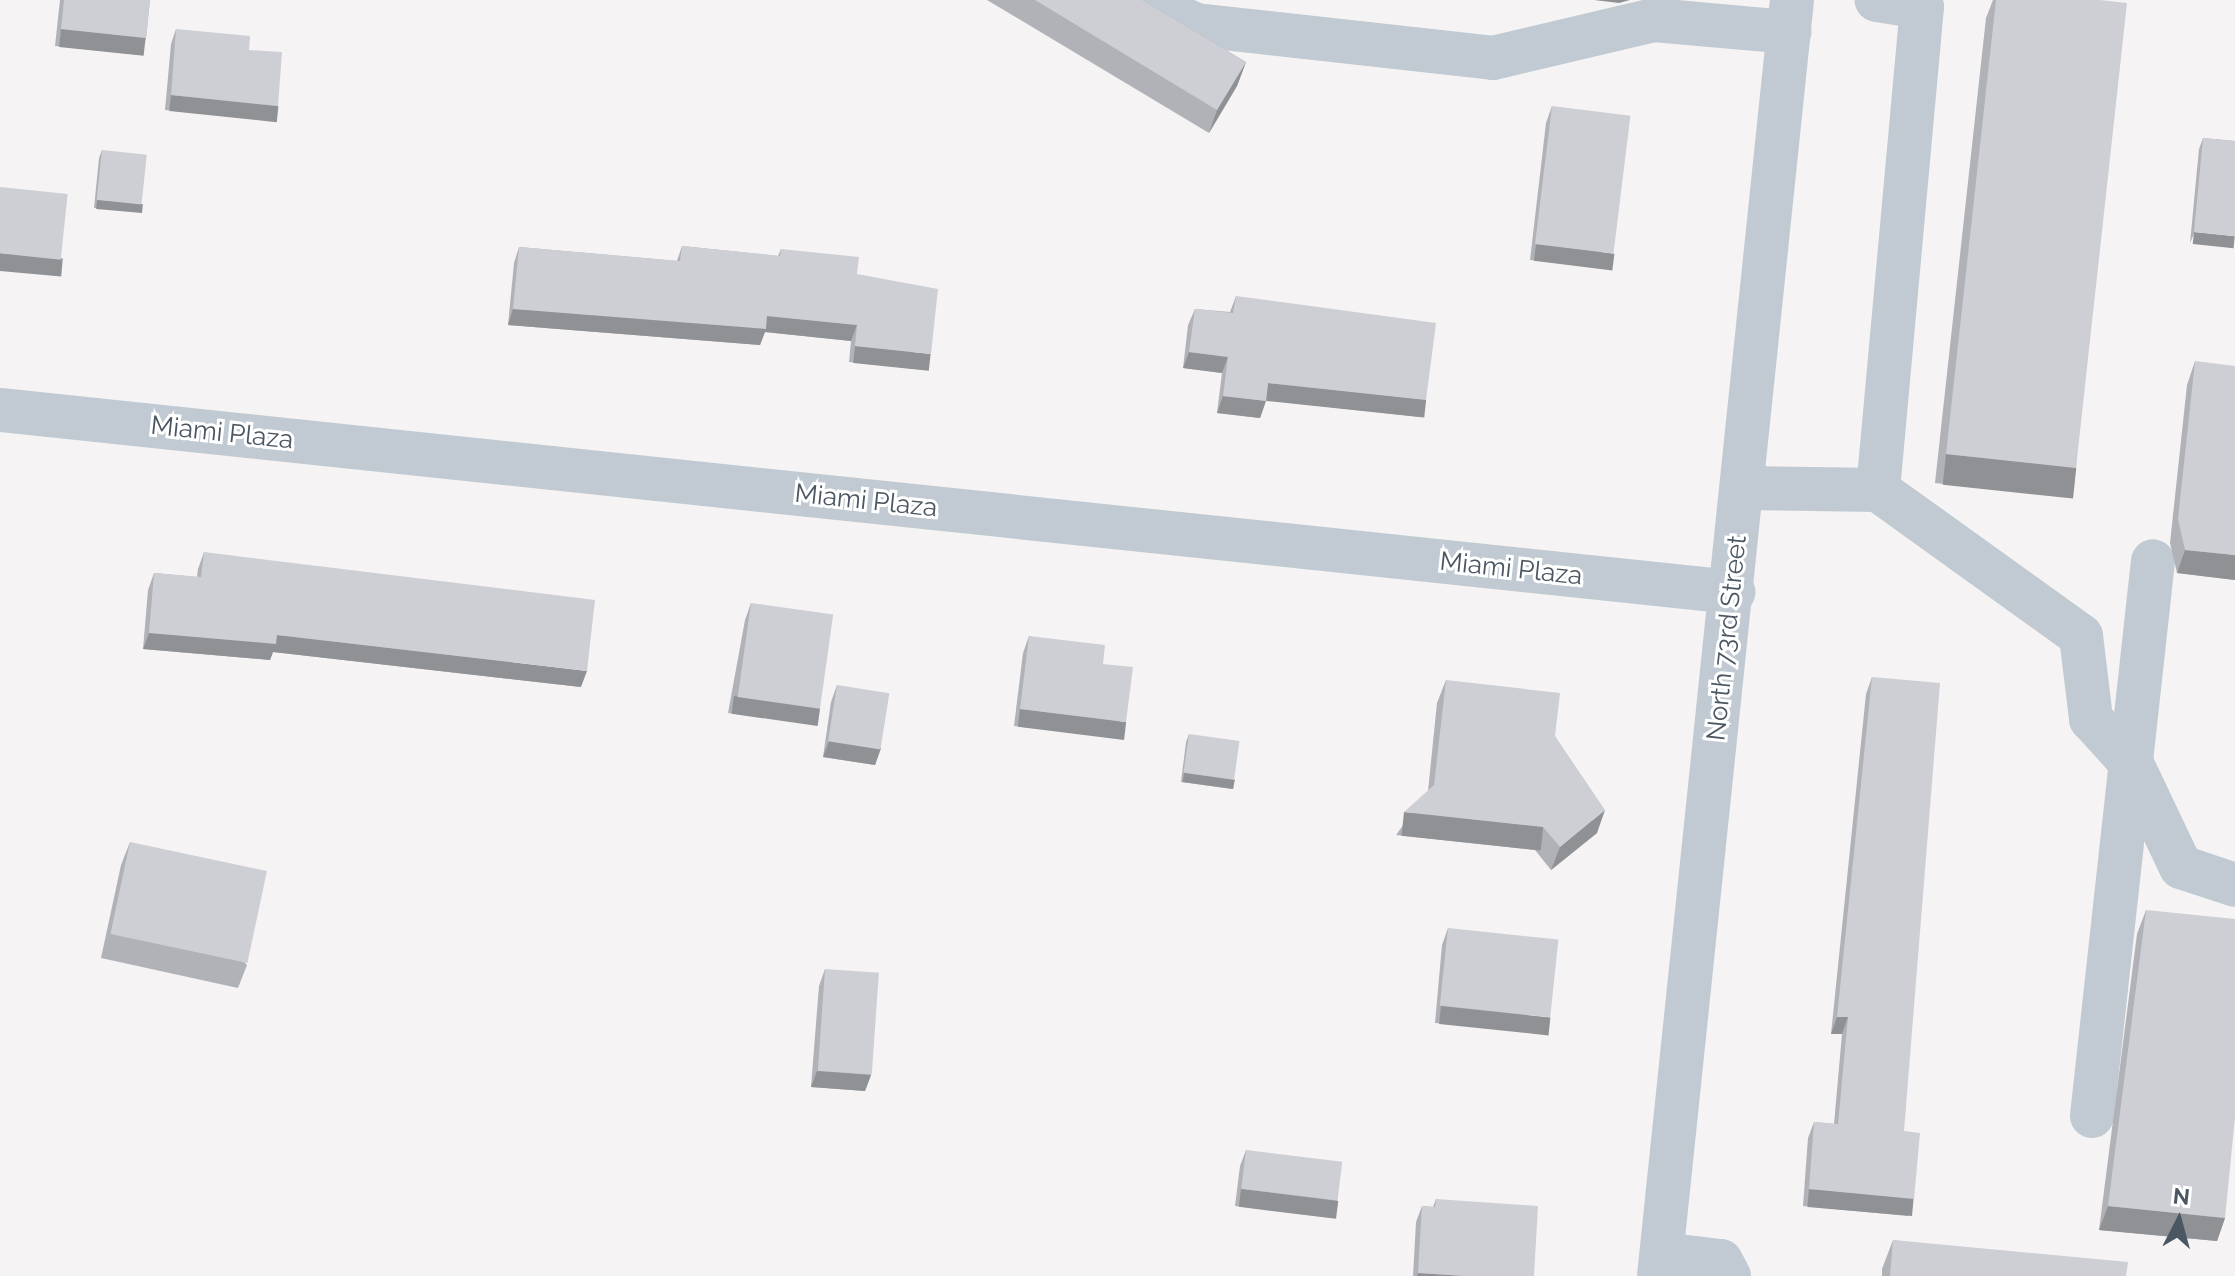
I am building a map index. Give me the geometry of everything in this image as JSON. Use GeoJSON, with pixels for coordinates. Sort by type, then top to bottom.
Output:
{"type":"FeatureCollection","features":[{"type":"Feature","properties":{"kind":"street"},"geometry":{"type":"LineString","coordinates":[[1142,0],[1196,25],[1493,58],[1654,20],[1790,16]]}},
{"type":"Feature","properties":{"kind":"street"},"geometry":{"type":"LineString","coordinates":[[1877,0],[1922,7],[1878,490]]}},
{"type":"Feature","properties":{"kind":"street","name":"North 73rd Street"},"geometry":{"type":"LineString","coordinates":[[1660,1265],[1733,592],[1790,16]]}},
{"type":"Feature","properties":{"kind":"street","name":"Miami Plaza"},"geometry":{"type":"LineString","coordinates":[[0,410],[1733,592]]}},
{"type":"Feature","properties":{"kind":"street"},"geometry":{"type":"LineString","coordinates":[[1743,488],[1878,490],[2081,636],[2091,719],[2132,764],[2181,867],[2235,885]]}},
{"type":"Feature","properties":{"kind":"street"},"geometry":{"type":"LineString","coordinates":[[2092,1116],[2153,561]]}},
{"type":"Feature","properties":{"kind":"street"},"geometry":{"type":"LineString","coordinates":[[1660,1265],[1721,1261],[1729,1276]]}},
{"type":"Feature","properties":{"kind":"building"},"geometry":{"type":"Polygon","coordinates":[[[64,0],[150,0],[146,38],[61,29],[64,0]]]}},
{"type":"Feature","properties":{"kind":"building"},"geometry":{"type":"Polygon","coordinates":[[[1035,0],[1142,0],[1246,62],[1217,110],[1035,0]]]}},
{"type":"Feature","properties":{"kind":"building"},"geometry":{"type":"Polygon","coordinates":[[[1996,0],[2127,3],[2076,468],[1946,454],[1996,0]]]}},
{"type":"Feature","properties":{"kind":"building"},"geometry":{"type":"Polygon","coordinates":[[[176,29],[250,36],[249,50],[282,52],[278,106],[171,95],[176,29]]]}},
{"type":"Feature","properties":{"kind":"building"},"geometry":{"type":"Polygon","coordinates":[[[1552,106],[1630,116],[1613,254],[1535,244],[1552,106]]]}},
{"type":"Feature","properties":{"kind":"building"},"geometry":{"type":"Polygon","coordinates":[[[2203,138],[2235,141],[2235,236],[2194,232],[2203,138]]]}},
{"type":"Feature","properties":{"kind":"building"},"geometry":{"type":"Polygon","coordinates":[[[102,150],[147,155],[142,204],[97,200],[102,150]]]}},
{"type":"Feature","properties":{"kind":"building"},"geometry":{"type":"Polygon","coordinates":[[[0,187],[68,194],[61,260],[0,253],[0,187]]]}},
{"type":"Feature","properties":{"kind":"building"},"geometry":{"type":"Polygon","coordinates":[[[682,246],[780,256],[781,249],[859,257],[857,274],[938,289],[931,354],[855,346],[857,325],[767,316],[766,329],[513,309],[519,247],[680,261],[682,246]]]}},
{"type":"Feature","properties":{"kind":"building"},"geometry":{"type":"Polygon","coordinates":[[[1236,296],[1436,323],[1426,400],[1268,383],[1266,401],[1223,396],[1228,357],[1189,352],[1195,309],[1233,313],[1236,296]]]}},
{"type":"Feature","properties":{"kind":"building"},"geometry":{"type":"Polygon","coordinates":[[[2195,361],[2235,366],[2235,555],[2185,550],[2178,519],[2195,361]]]}},
{"type":"Feature","properties":{"kind":"building"},"geometry":{"type":"Polygon","coordinates":[[[204,552],[595,600],[587,671],[277,635],[276,644],[149,633],[154,573],[201,577],[204,552]]]}},
{"type":"Feature","properties":{"kind":"building"},"geometry":{"type":"Polygon","coordinates":[[[751,603],[833,615],[820,709],[738,697],[751,603]]]}},
{"type":"Feature","properties":{"kind":"building"},"geometry":{"type":"Polygon","coordinates":[[[1029,636],[1105,645],[1103,664],[1133,667],[1126,722],[1020,709],[1029,636]]]}},
{"type":"Feature","properties":{"kind":"building"},"geometry":{"type":"Polygon","coordinates":[[[1872,677],[1940,683],[1904,1131],[1920,1133],[1914,1199],[1809,1189],[1814,1122],[1838,1124],[1848,1017],[1837,1017],[1872,677]]]}},
{"type":"Feature","properties":{"kind":"building"},"geometry":{"type":"Polygon","coordinates":[[[1446,680],[1560,693],[1555,736],[1605,810],[1560,847],[1543,827],[1404,812],[1434,785],[1446,680]]]}},
{"type":"Feature","properties":{"kind":"building"},"geometry":{"type":"Polygon","coordinates":[[[837,685],[889,693],[880,750],[828,741],[837,685]]]}},
{"type":"Feature","properties":{"kind":"building"},"geometry":{"type":"Polygon","coordinates":[[[1189,734],[1240,741],[1234,780],[1184,773],[1189,734]]]}},
{"type":"Feature","properties":{"kind":"building"},"geometry":{"type":"Polygon","coordinates":[[[130,842],[267,871],[247,963],[110,934],[130,842]]]}},
{"type":"Feature","properties":{"kind":"building"},"geometry":{"type":"Polygon","coordinates":[[[2146,910],[2235,919],[2235,1117],[2225,1218],[2108,1206],[2146,910]]]}},
{"type":"Feature","properties":{"kind":"building"},"geometry":{"type":"Polygon","coordinates":[[[1448,928],[1558,940],[1550,1017],[1440,1006],[1448,928]]]}},
{"type":"Feature","properties":{"kind":"building"},"geometry":{"type":"Polygon","coordinates":[[[825,969],[879,973],[872,1075],[818,1071],[825,969]]]}},
{"type":"Feature","properties":{"kind":"building"},"geometry":{"type":"Polygon","coordinates":[[[1246,1150],[1342,1162],[1338,1201],[1241,1189],[1246,1150]]]}},
{"type":"Feature","properties":{"kind":"building"},"geometry":{"type":"Polygon","coordinates":[[[1436,1199],[1538,1206],[1534,1276],[1418,1273],[1422,1206],[1435,1207],[1436,1199]]]}},
{"type":"Feature","properties":{"kind":"building"},"geometry":{"type":"Polygon","coordinates":[[[1893,1240],[2128,1262],[2126,1276],[1890,1276],[1893,1240]]]}}]}
